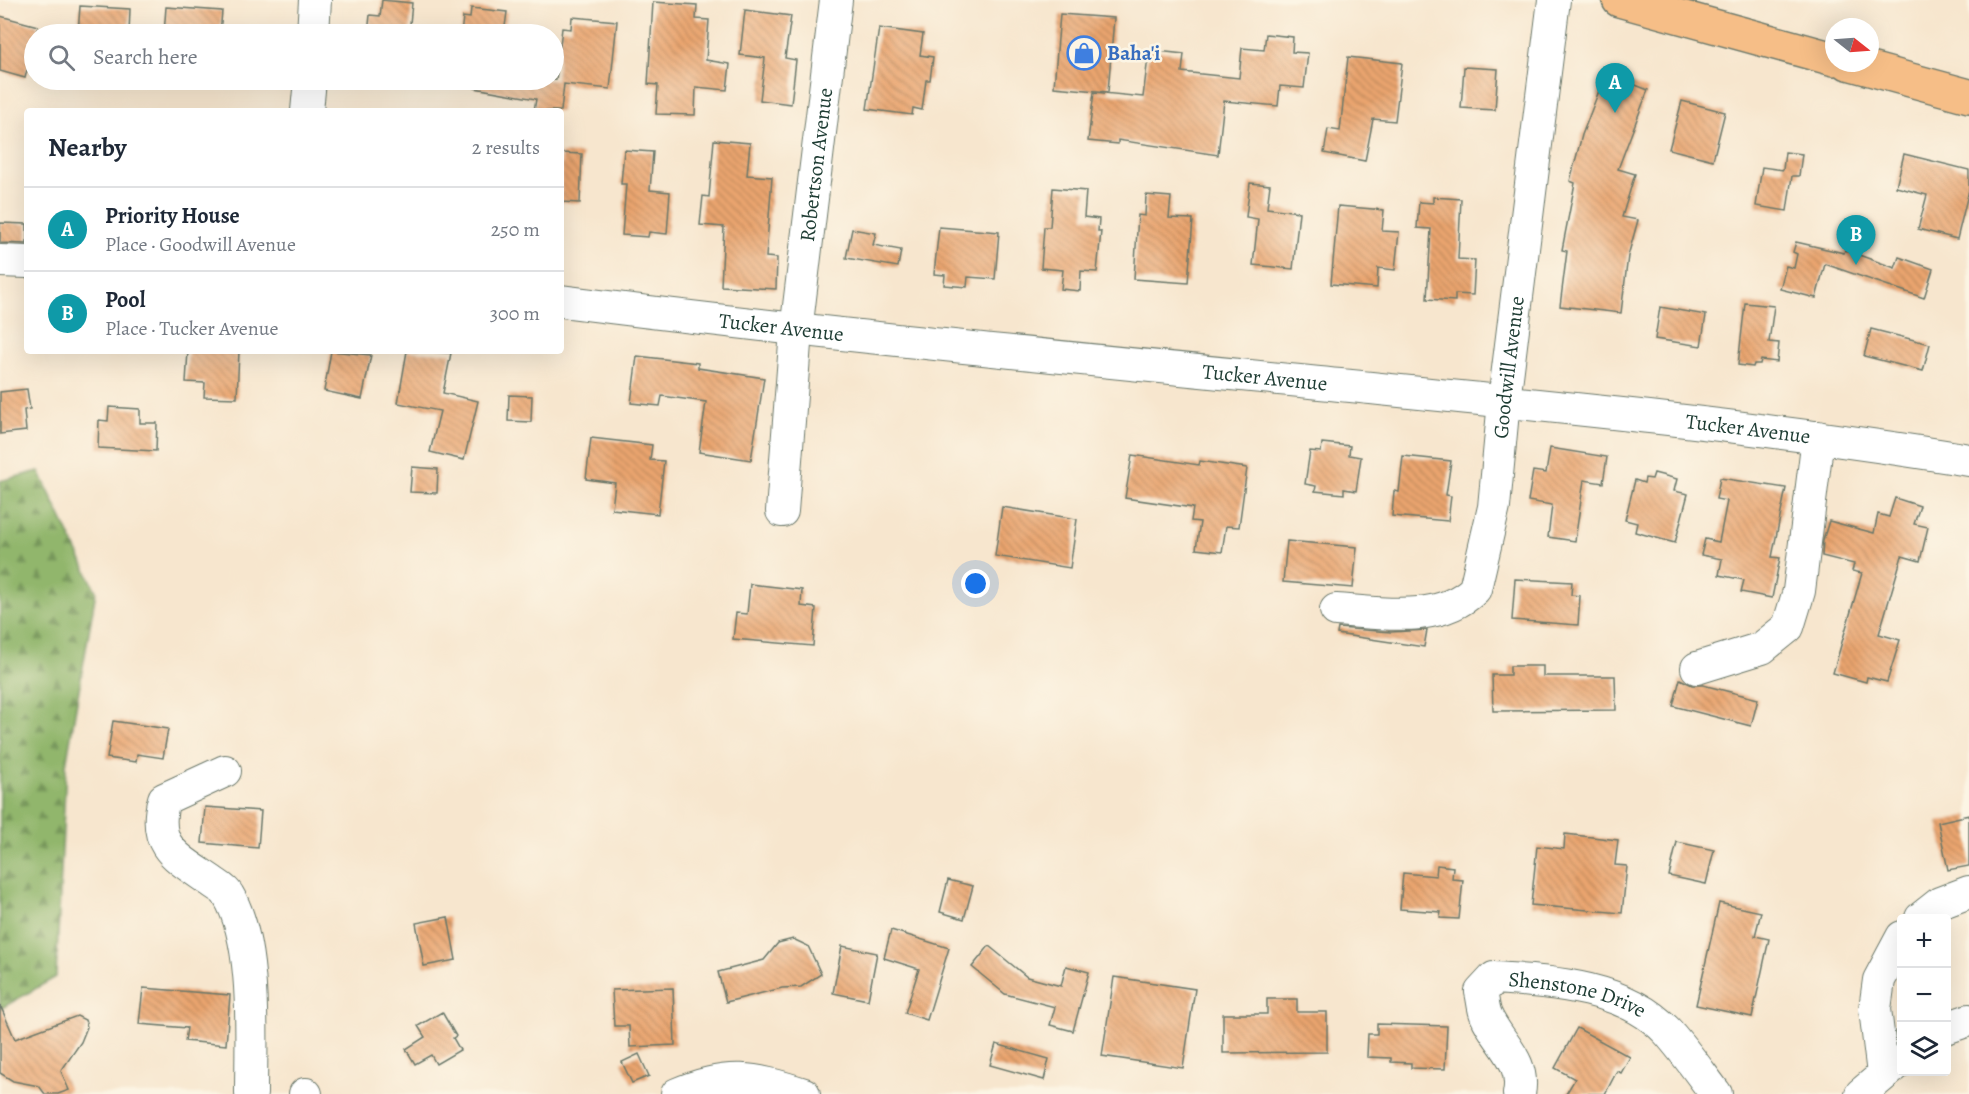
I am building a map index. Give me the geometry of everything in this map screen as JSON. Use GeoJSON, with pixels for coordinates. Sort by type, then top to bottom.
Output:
{"type":"FeatureCollection","features":[{"type":"Feature","properties":{"kind":"main road"},"geometry":{"type":"LineString","coordinates":[[1619,0],[1825,57]]}},
{"type":"Feature","properties":{"kind":"main road"},"geometry":{"type":"LineString","coordinates":[[1879,71],[1969,96]]}},
{"type":"Feature","properties":{"kind":"street"},"geometry":{"type":"LineString","coordinates":[[314,24],[315,0]]}},
{"type":"Feature","properties":{"kind":"street","name":"Robertson Avenue"},"geometry":{"type":"LineString","coordinates":[[782,511],[796,331],[836,0]]}},
{"type":"Feature","properties":{"kind":"street","name":"Goodwill Avenue"},"geometry":{"type":"LineString","coordinates":[[1336,610],[1411,615],[1444,607],[1467,597],[1476,589],[1494,507],[1503,401],[1554,0]]}},
{"type":"Feature","properties":{"kind":"street"},"geometry":{"type":"LineString","coordinates":[[307,108],[309,90]]}},
{"type":"Feature","properties":{"kind":"street"},"geometry":{"type":"LineString","coordinates":[[0,261],[24,262]]}},
{"type":"Feature","properties":{"kind":"street","name":"Tucker Avenue"},"geometry":{"type":"LineString","coordinates":[[564,301],[796,331],[1503,401],[1818,437],[1969,460]]}},
{"type":"Feature","properties":{"kind":"street"},"geometry":{"type":"LineString","coordinates":[[1697,668],[1762,648],[1788,627],[1799,591],[1818,437]]}},
{"type":"Feature","properties":{"kind":"street"},"geometry":{"type":"LineString","coordinates":[[225,771],[164,799],[160,830],[165,843],[175,855],[228,893],[238,919],[251,1004],[251,1094]]}},
{"type":"Feature","properties":{"kind":"street"},"geometry":{"type":"LineString","coordinates":[[1926,914],[1940,903],[1969,892]]}},
{"type":"Feature","properties":{"kind":"street"},"geometry":{"type":"LineString","coordinates":[[1882,1076],[1875,1009],[1879,980],[1897,947]]}},
{"type":"Feature","properties":{"kind":"street","name":"Shenstone Drive"},"geometry":{"type":"LineString","coordinates":[[1519,1094],[1522,1081],[1517,1062],[1486,1015],[1481,992],[1494,978],[1594,990],[1639,1009],[1666,1030],[1716,1094]]}},
{"type":"Feature","properties":{"kind":"street"},"geometry":{"type":"LineString","coordinates":[[1951,1027],[1969,1020]]}},
{"type":"Feature","properties":{"kind":"street"},"geometry":{"type":"LineString","coordinates":[[677,1094],[699,1084],[733,1078],[762,1080],[804,1094]]}},
{"type":"Feature","properties":{"kind":"green space"},"geometry":{"type":"Polygon","coordinates":[[[39,471],[96,591],[66,765],[56,977],[0,1009],[0,481],[39,471]]]}},
{"type":"Feature","properties":{"kind":"building"},"geometry":{"type":"Polygon","coordinates":[[[382,0],[412,3],[410,24],[369,24],[370,15],[380,16],[382,0]]]}},
{"type":"Feature","properties":{"kind":"building"},"geometry":{"type":"Polygon","coordinates":[[[653,2],[697,5],[696,19],[709,20],[706,60],[730,64],[727,90],[696,87],[695,115],[656,114],[658,85],[648,84],[653,2]]]}},
{"type":"Feature","properties":{"kind":"building"},"geometry":{"type":"Polygon","coordinates":[[[80,6],[130,9],[129,24],[79,24],[80,6]]]}},
{"type":"Feature","properties":{"kind":"building"},"geometry":{"type":"Polygon","coordinates":[[[166,7],[222,11],[221,24],[165,24],[166,7]]]}},
{"type":"Feature","properties":{"kind":"building"},"geometry":{"type":"Polygon","coordinates":[[[471,8],[507,12],[505,24],[462,24],[463,17],[470,18],[471,8]]]}},
{"type":"Feature","properties":{"kind":"building"},"geometry":{"type":"Polygon","coordinates":[[[745,10],[791,16],[785,58],[796,60],[791,104],[760,100],[765,58],[740,55],[745,10]]]}},
{"type":"Feature","properties":{"kind":"building","name":"Baha'i"},"geometry":{"type":"Polygon","coordinates":[[[1060,14],[1114,18],[1108,92],[1054,87],[1060,14]]]}},
{"type":"Feature","properties":{"kind":"building"},"geometry":{"type":"Polygon","coordinates":[[[0,16],[30,24],[24,24],[24,78],[0,71],[0,16]]]}},
{"type":"Feature","properties":{"kind":"building"},"geometry":{"type":"Polygon","coordinates":[[[572,17],[617,21],[610,89],[564,84],[564,28],[571,29],[572,17]]]}},
{"type":"Feature","properties":{"kind":"building"},"geometry":{"type":"Polygon","coordinates":[[[879,28],[923,34],[920,55],[933,57],[930,80],[926,80],[922,110],[913,108],[912,115],[867,109],[879,28]]]}},
{"type":"Feature","properties":{"kind":"building"},"geometry":{"type":"Polygon","coordinates":[[[1266,34],[1293,37],[1292,52],[1308,53],[1304,88],[1280,86],[1278,106],[1224,101],[1218,155],[1118,140],[1118,144],[1088,141],[1094,92],[1143,97],[1149,50],[1184,54],[1182,72],[1239,78],[1242,48],[1264,50],[1266,34]]]}},
{"type":"Feature","properties":{"kind":"building"},"geometry":{"type":"Polygon","coordinates":[[[1348,57],[1402,63],[1395,121],[1373,119],[1365,161],[1324,153],[1328,129],[1340,131],[1348,57]]]}},
{"type":"Feature","properties":{"kind":"building"},"geometry":{"type":"Polygon","coordinates":[[[1464,67],[1498,69],[1495,110],[1461,108],[1464,67]]]}},
{"type":"Feature","properties":{"kind":"building"},"geometry":{"type":"Polygon","coordinates":[[[1628,82],[1648,90],[1618,169],[1635,174],[1622,217],[1638,220],[1628,256],[1621,313],[1560,306],[1567,251],[1562,250],[1575,183],[1570,181],[1582,135],[1602,83],[1624,91],[1628,82]]]}},
{"type":"Feature","properties":{"kind":"building"},"geometry":{"type":"Polygon","coordinates":[[[486,90],[563,90],[561,108],[534,108],[536,99],[486,90]]]}},
{"type":"Feature","properties":{"kind":"building"},"geometry":{"type":"Polygon","coordinates":[[[1682,101],[1725,112],[1713,160],[1669,149],[1682,101]]]}},
{"type":"Feature","properties":{"kind":"building"},"geometry":{"type":"Polygon","coordinates":[[[714,140],[750,143],[747,175],[772,177],[766,257],[777,258],[776,289],[721,286],[724,227],[700,225],[703,196],[709,197],[714,140]]]}},
{"type":"Feature","properties":{"kind":"building"},"geometry":{"type":"Polygon","coordinates":[[[624,150],[653,152],[650,190],[670,192],[667,234],[649,232],[648,237],[622,235],[626,184],[621,184],[624,150]]]}},
{"type":"Feature","properties":{"kind":"building"},"geometry":{"type":"Polygon","coordinates":[[[1785,152],[1802,154],[1799,176],[1792,176],[1787,211],[1756,206],[1762,167],[1783,170],[1785,152]]]}},
{"type":"Feature","properties":{"kind":"building"},"geometry":{"type":"Polygon","coordinates":[[[564,153],[582,154],[580,203],[564,202],[564,153]]]}},
{"type":"Feature","properties":{"kind":"building"},"geometry":{"type":"Polygon","coordinates":[[[1904,154],[1969,170],[1969,190],[1957,239],[1918,229],[1927,195],[1896,187],[1904,154]]]}},
{"type":"Feature","properties":{"kind":"building"},"geometry":{"type":"Polygon","coordinates":[[[1250,183],[1270,185],[1267,208],[1299,212],[1293,269],[1253,265],[1258,219],[1246,217],[1250,183]]]}},
{"type":"Feature","properties":{"kind":"building"},"geometry":{"type":"Polygon","coordinates":[[[1053,188],[1086,191],[1084,217],[1099,219],[1098,231],[1101,231],[1097,272],[1081,271],[1080,291],[1061,289],[1063,270],[1041,268],[1044,227],[1050,227],[1053,188]]]}},
{"type":"Feature","properties":{"kind":"building"},"geometry":{"type":"Polygon","coordinates":[[[1146,195],[1171,197],[1169,218],[1193,219],[1188,283],[1134,279],[1138,215],[1145,216],[1146,195]]]}},
{"type":"Feature","properties":{"kind":"building"},"geometry":{"type":"Polygon","coordinates":[[[1433,197],[1461,199],[1458,259],[1475,260],[1473,295],[1455,294],[1455,301],[1427,299],[1431,229],[1417,228],[1419,202],[1433,203],[1433,197]]]}},
{"type":"Feature","properties":{"kind":"building"},"geometry":{"type":"Polygon","coordinates":[[[1338,206],[1384,210],[1382,231],[1399,232],[1395,270],[1378,268],[1377,288],[1331,284],[1338,206]]]}},
{"type":"Feature","properties":{"kind":"building"},"geometry":{"type":"Polygon","coordinates":[[[0,223],[24,224],[24,244],[0,243],[0,223]]]}},
{"type":"Feature","properties":{"kind":"building"},"geometry":{"type":"Polygon","coordinates":[[[939,227],[999,232],[995,279],[968,277],[967,287],[944,285],[945,275],[934,274],[939,227]]]}},
{"type":"Feature","properties":{"kind":"building"},"geometry":{"type":"Polygon","coordinates":[[[852,229],[876,233],[873,245],[901,250],[898,267],[846,258],[852,229]]]}},
{"type":"Feature","properties":{"kind":"building"},"geometry":{"type":"Polygon","coordinates":[[[1796,242],[1844,253],[1845,250],[1895,268],[1899,257],[1933,269],[1924,298],[1825,264],[1816,298],[1780,289],[1786,266],[1794,268],[1797,254],[1793,252],[1796,242]]]}},
{"type":"Feature","properties":{"kind":"building"},"geometry":{"type":"Polygon","coordinates":[[[1745,303],[1774,306],[1769,342],[1779,343],[1777,362],[1761,360],[1760,364],[1754,364],[1753,367],[1738,365],[1745,303]]]}},
{"type":"Feature","properties":{"kind":"building"},"geometry":{"type":"Polygon","coordinates":[[[1660,307],[1706,315],[1701,346],[1655,339],[1660,307]]]}},
{"type":"Feature","properties":{"kind":"building"},"geometry":{"type":"Polygon","coordinates":[[[1871,329],[1930,344],[1923,371],[1864,356],[1871,329]]]}},
{"type":"Feature","properties":{"kind":"building"},"geometry":{"type":"Polygon","coordinates":[[[188,354],[239,354],[237,398],[204,397],[205,383],[186,382],[188,354]]]}},
{"type":"Feature","properties":{"kind":"building"},"geometry":{"type":"Polygon","coordinates":[[[330,354],[371,355],[362,399],[324,391],[330,354]]]}},
{"type":"Feature","properties":{"kind":"building"},"geometry":{"type":"Polygon","coordinates":[[[406,354],[451,354],[443,393],[478,401],[464,460],[430,452],[440,411],[398,403],[406,354]]]}},
{"type":"Feature","properties":{"kind":"building"},"geometry":{"type":"Polygon","coordinates":[[[637,356],[698,363],[698,368],[764,378],[751,460],[699,452],[706,402],[662,396],[660,406],[631,403],[637,356]]]}},
{"type":"Feature","properties":{"kind":"building"},"geometry":{"type":"Polygon","coordinates":[[[27,389],[30,409],[24,410],[26,431],[0,434],[0,392],[27,389]]]}},
{"type":"Feature","properties":{"kind":"building"},"geometry":{"type":"Polygon","coordinates":[[[509,395],[532,396],[531,422],[508,421],[509,395]]]}},
{"type":"Feature","properties":{"kind":"building"},"geometry":{"type":"Polygon","coordinates":[[[109,407],[140,409],[140,423],[157,423],[156,451],[98,448],[99,420],[108,421],[109,407]]]}},
{"type":"Feature","properties":{"kind":"building"},"geometry":{"type":"Polygon","coordinates":[[[591,438],[652,445],[650,460],[664,461],[658,514],[612,509],[615,483],[586,479],[591,438]]]}},
{"type":"Feature","properties":{"kind":"building"},"geometry":{"type":"Polygon","coordinates":[[[1322,443],[1350,446],[1349,455],[1361,457],[1356,491],[1344,489],[1344,494],[1315,491],[1316,486],[1305,484],[1310,451],[1321,452],[1322,443]]]}},
{"type":"Feature","properties":{"kind":"building"},"geometry":{"type":"Polygon","coordinates":[[[1550,448],[1607,457],[1603,483],[1584,480],[1575,541],[1548,537],[1552,505],[1528,501],[1533,471],[1546,473],[1550,448]]]}},
{"type":"Feature","properties":{"kind":"building"},"geometry":{"type":"Polygon","coordinates":[[[1132,455],[1199,465],[1200,461],[1247,468],[1239,527],[1226,526],[1222,552],[1196,549],[1200,522],[1191,521],[1193,508],[1125,498],[1132,455]]]}},
{"type":"Feature","properties":{"kind":"building"},"geometry":{"type":"Polygon","coordinates":[[[1403,456],[1451,461],[1446,495],[1451,496],[1448,521],[1392,516],[1394,491],[1399,492],[1403,456]]]}},
{"type":"Feature","properties":{"kind":"building"},"geometry":{"type":"Polygon","coordinates":[[[412,467],[438,469],[437,493],[410,492],[412,467]]]}},
{"type":"Feature","properties":{"kind":"building"},"geometry":{"type":"Polygon","coordinates":[[[1654,473],[1677,479],[1674,491],[1688,494],[1675,543],[1635,532],[1637,523],[1625,520],[1635,480],[1644,483],[1645,478],[1652,479],[1654,473]]]}},
{"type":"Feature","properties":{"kind":"building"},"geometry":{"type":"Polygon","coordinates":[[[1720,478],[1786,488],[1772,557],[1780,558],[1772,598],[1741,592],[1744,580],[1719,575],[1722,559],[1701,555],[1705,539],[1719,542],[1727,501],[1716,499],[1720,478]]]}},
{"type":"Feature","properties":{"kind":"building"},"geometry":{"type":"Polygon","coordinates":[[[1895,498],[1920,506],[1914,524],[1928,527],[1920,561],[1902,556],[1879,634],[1900,640],[1887,682],[1867,677],[1866,682],[1833,673],[1862,573],[1852,571],[1854,564],[1822,556],[1823,540],[1829,521],[1874,533],[1878,514],[1889,517],[1895,498]]]}},
{"type":"Feature","properties":{"kind":"building"},"geometry":{"type":"Polygon","coordinates":[[[1002,507],[1077,519],[1070,568],[995,556],[1002,507]]]}},
{"type":"Feature","properties":{"kind":"building"},"geometry":{"type":"Polygon","coordinates":[[[1287,541],[1357,547],[1353,588],[1283,582],[1287,541]]]}},
{"type":"Feature","properties":{"kind":"building"},"geometry":{"type":"Polygon","coordinates":[[[1515,579],[1572,582],[1571,595],[1580,596],[1578,625],[1512,620],[1515,579]]]}},
{"type":"Feature","properties":{"kind":"building"},"geometry":{"type":"Polygon","coordinates":[[[750,584],[802,590],[801,606],[816,608],[813,646],[733,639],[736,613],[747,614],[750,584]]]}},
{"type":"Feature","properties":{"kind":"building"},"geometry":{"type":"Polygon","coordinates":[[[1338,628],[1391,632],[1427,630],[1424,647],[1337,634],[1338,628]]]}},
{"type":"Feature","properties":{"kind":"building"},"geometry":{"type":"Polygon","coordinates":[[[1510,666],[1543,666],[1543,676],[1615,676],[1616,710],[1493,711],[1492,675],[1510,675],[1510,666]]]}},
{"type":"Feature","properties":{"kind":"building"},"geometry":{"type":"Polygon","coordinates":[[[1680,679],[1692,685],[1703,685],[1758,699],[1751,726],[1673,706],[1680,679]]]}},
{"type":"Feature","properties":{"kind":"building"},"geometry":{"type":"Polygon","coordinates":[[[113,721],[168,729],[163,758],[137,754],[136,762],[107,758],[113,721]]]}},
{"type":"Feature","properties":{"kind":"building"},"geometry":{"type":"Polygon","coordinates":[[[205,807],[261,811],[258,848],[202,843],[205,807]]]}},
{"type":"Feature","properties":{"kind":"building"},"geometry":{"type":"Polygon","coordinates":[[[1969,815],[1969,866],[1948,870],[1938,822],[1969,815]]]}},
{"type":"Feature","properties":{"kind":"building"},"geometry":{"type":"Polygon","coordinates":[[[1565,834],[1618,840],[1615,865],[1627,866],[1622,913],[1531,905],[1537,846],[1564,849],[1565,834]]]}},
{"type":"Feature","properties":{"kind":"building"},"geometry":{"type":"Polygon","coordinates":[[[1677,842],[1714,850],[1706,884],[1669,876],[1677,842]]]}},
{"type":"Feature","properties":{"kind":"building"},"geometry":{"type":"Polygon","coordinates":[[[1437,865],[1453,867],[1452,879],[1463,880],[1459,919],[1440,918],[1441,912],[1400,909],[1403,873],[1436,876],[1437,865]]]}},
{"type":"Feature","properties":{"kind":"building"},"geometry":{"type":"Polygon","coordinates":[[[948,880],[973,886],[964,919],[940,912],[948,880]]]}},
{"type":"Feature","properties":{"kind":"building"},"geometry":{"type":"Polygon","coordinates":[[[1719,903],[1761,912],[1755,936],[1769,939],[1752,1017],[1696,1005],[1719,903]]]}},
{"type":"Feature","properties":{"kind":"building"},"geometry":{"type":"Polygon","coordinates":[[[448,917],[456,960],[424,966],[416,923],[448,917]]]}},
{"type":"Feature","properties":{"kind":"building"},"geometry":{"type":"Polygon","coordinates":[[[891,930],[949,948],[927,1020],[905,1013],[919,969],[884,958],[891,930]]]}},
{"type":"Feature","properties":{"kind":"building"},"geometry":{"type":"Polygon","coordinates":[[[793,939],[808,946],[821,974],[801,987],[782,988],[726,1002],[718,972],[764,960],[778,943],[793,939]]]}},
{"type":"Feature","properties":{"kind":"building"},"geometry":{"type":"Polygon","coordinates":[[[842,946],[877,953],[868,1000],[833,993],[842,946]]]}},
{"type":"Feature","properties":{"kind":"building"},"geometry":{"type":"Polygon","coordinates":[[[989,946],[1027,977],[1061,986],[1066,966],[1089,972],[1073,1031],[1050,1025],[1055,1007],[1005,994],[972,967],[989,946]]]}},
{"type":"Feature","properties":{"kind":"building"},"geometry":{"type":"Polygon","coordinates":[[[1114,977],[1195,989],[1183,1068],[1102,1056],[1114,977]]]}},
{"type":"Feature","properties":{"kind":"building"},"geometry":{"type":"Polygon","coordinates":[[[143,988],[230,995],[226,1045],[185,1041],[187,1028],[139,1024],[143,988]]]}},
{"type":"Feature","properties":{"kind":"building"},"geometry":{"type":"Polygon","coordinates":[[[673,988],[675,1045],[630,1047],[629,1026],[614,1026],[612,990],[673,988]]]}},
{"type":"Feature","properties":{"kind":"building"},"geometry":{"type":"Polygon","coordinates":[[[1267,999],[1297,999],[1297,1012],[1327,1012],[1327,1052],[1223,1053],[1223,1014],[1267,1014],[1267,999]]]}},
{"type":"Feature","properties":{"kind":"building"},"geometry":{"type":"Polygon","coordinates":[[[0,1005],[15,1039],[77,1016],[85,1020],[87,1027],[81,1042],[61,1071],[69,1090],[58,1094],[45,1094],[39,1086],[13,1081],[0,1073],[0,1005]]]}},
{"type":"Feature","properties":{"kind":"building"},"geometry":{"type":"Polygon","coordinates":[[[442,1012],[456,1036],[453,1038],[460,1050],[436,1064],[431,1055],[415,1064],[406,1049],[425,1037],[418,1026],[442,1012]]]}},
{"type":"Feature","properties":{"kind":"building"},"geometry":{"type":"Polygon","coordinates":[[[1377,1024],[1447,1026],[1445,1069],[1411,1068],[1411,1063],[1391,1062],[1391,1058],[1367,1057],[1368,1034],[1377,1034],[1377,1024]]]}},
{"type":"Feature","properties":{"kind":"building"},"geometry":{"type":"Polygon","coordinates":[[[1577,1028],[1630,1057],[1621,1073],[1617,1071],[1605,1094],[1566,1094],[1575,1079],[1555,1068],[1577,1028]]]}},
{"type":"Feature","properties":{"kind":"building"},"geometry":{"type":"Polygon","coordinates":[[[996,1044],[1049,1059],[1044,1080],[990,1065],[996,1044]]]}},
{"type":"Feature","properties":{"kind":"building"},"geometry":{"type":"Polygon","coordinates":[[[639,1054],[649,1076],[632,1083],[622,1062],[639,1054]]]}},
{"type":"Feature","properties":{"kind":"place","name":"Baha'i"},"geometry":{"type":"Point","coordinates":[1084,53]}},
{"type":"Feature","properties":{"kind":"place","name":"Priority House"},"geometry":{"type":"Point","coordinates":[1615,113]}},
{"type":"Feature","properties":{"kind":"place","name":"Pool"},"geometry":{"type":"Point","coordinates":[1856,265]}}]}
